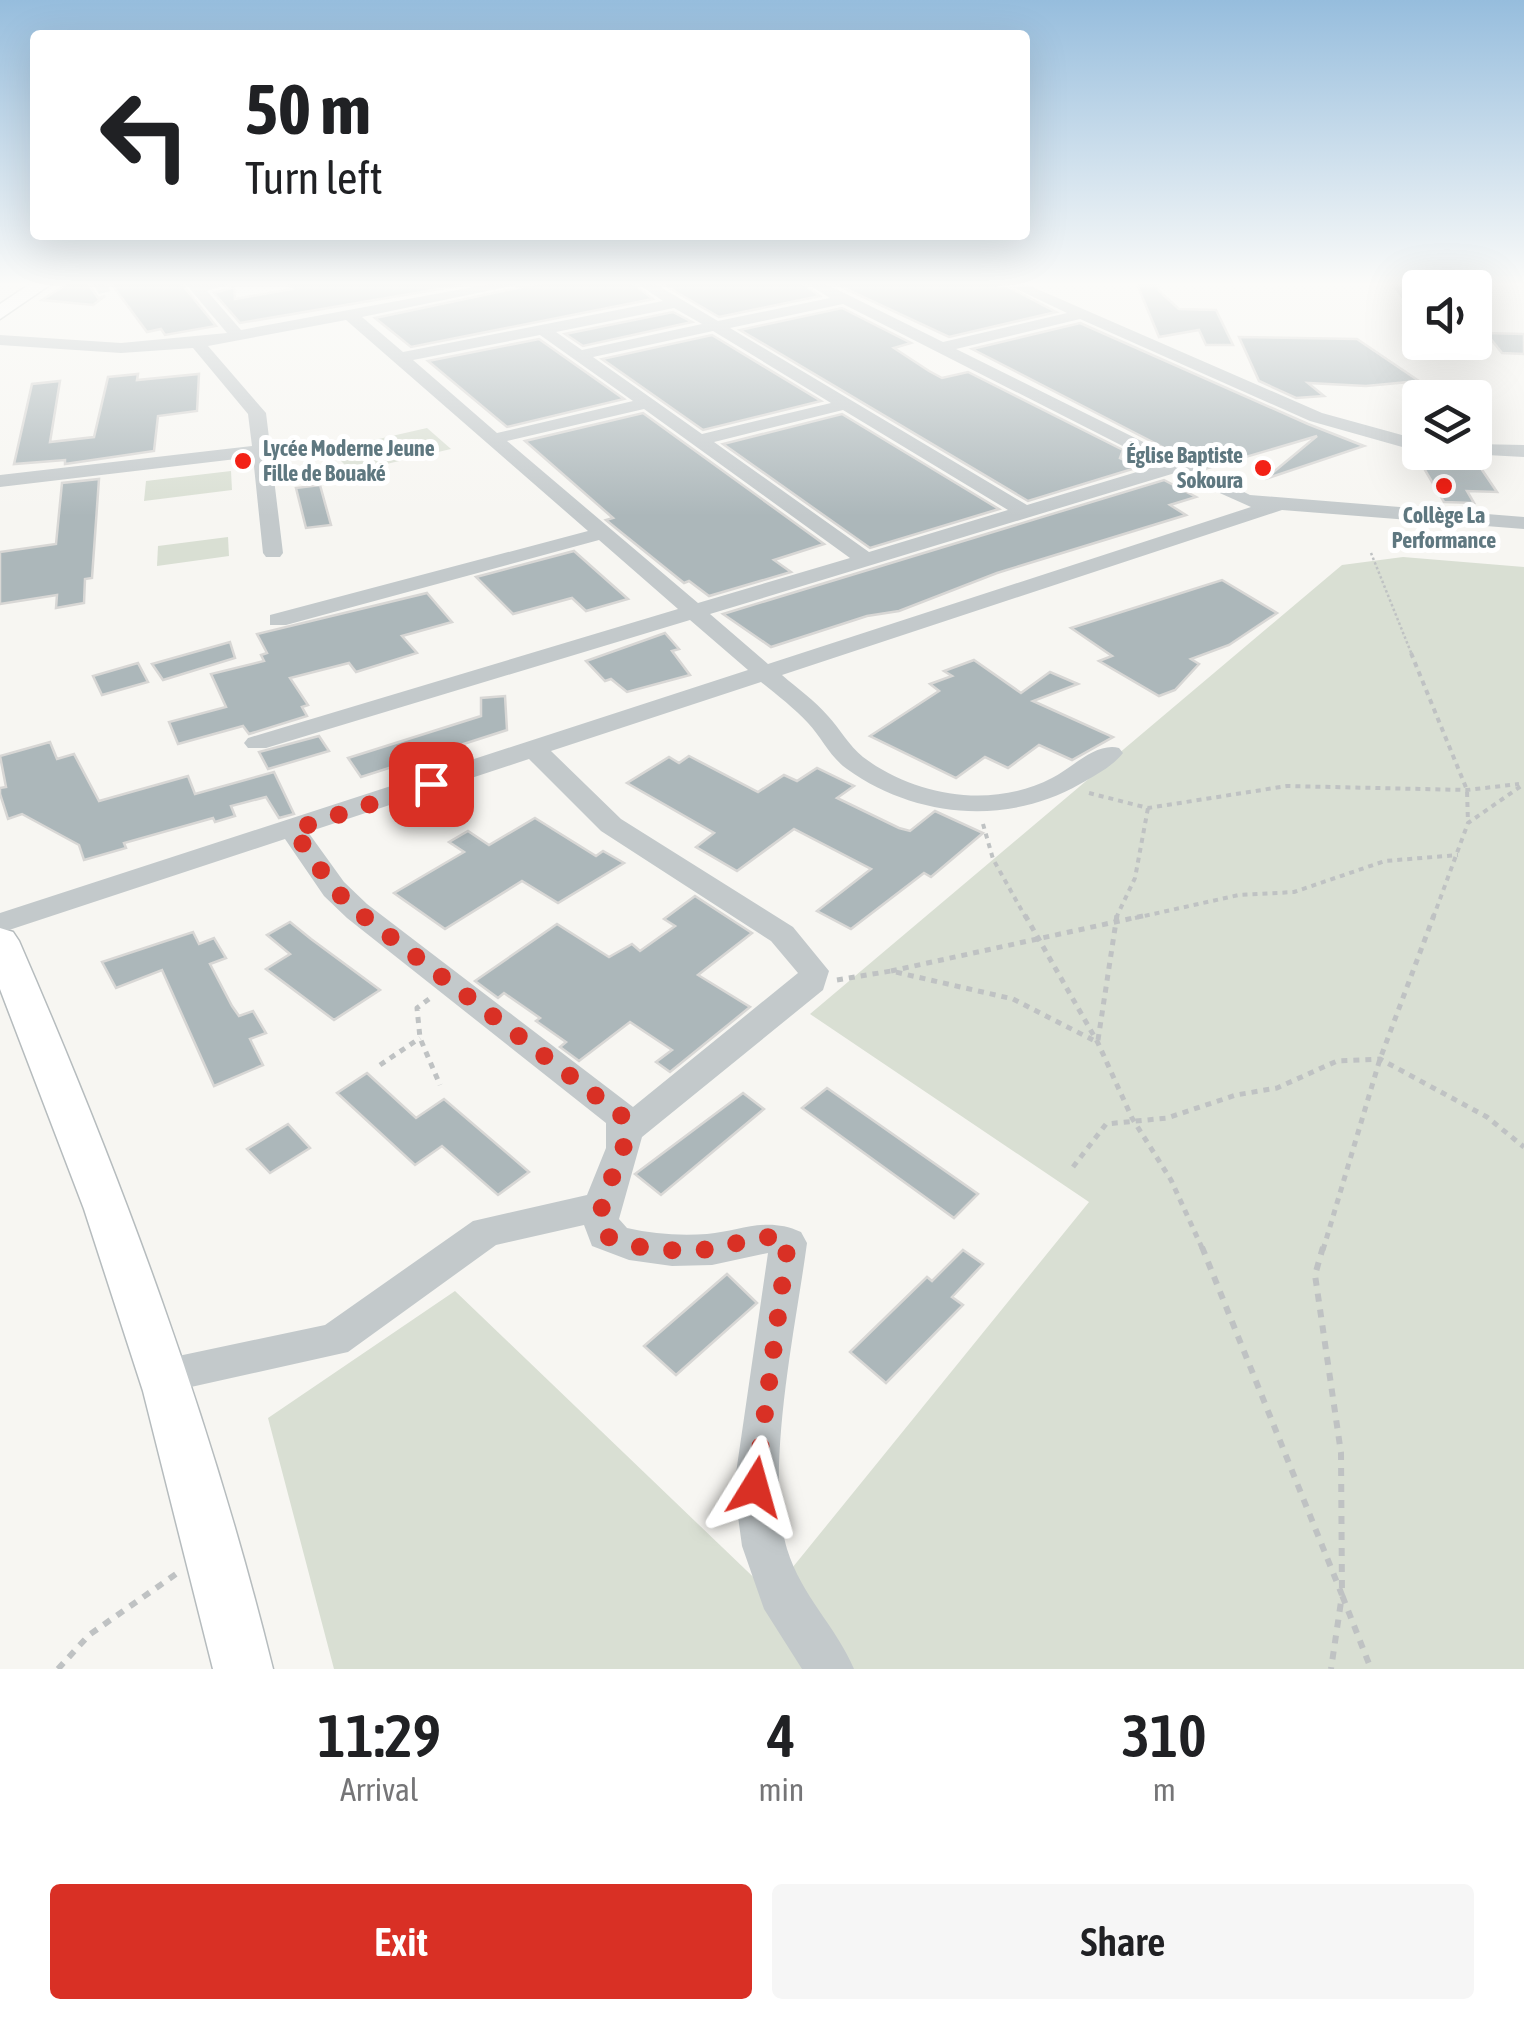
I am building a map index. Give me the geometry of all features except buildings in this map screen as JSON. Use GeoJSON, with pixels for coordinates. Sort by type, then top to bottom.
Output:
{"type":"FeatureCollection","features":[{"type":"Feature","properties":{"kind":"main road"},"geometry":{"type":"LineString","coordinates":[[0,941],[62,1084],[164,1375],[217,1545],[243,1669]]}},
{"type":"Feature","properties":{"kind":"street"},"geometry":{"type":"LineString","coordinates":[[89,360],[91,366],[194,360]]}},
{"type":"Feature","properties":{"kind":"street"},"geometry":{"type":"LineString","coordinates":[[210,360],[257,413],[273,552]]}},
{"type":"Feature","properties":{"kind":"street"},"geometry":{"type":"LineString","coordinates":[[402,360],[815,716],[857,764],[936,802],[978,805],[1008,802],[1064,786],[1110,753]]}},
{"type":"Feature","properties":{"kind":"street"},"geometry":{"type":"LineString","coordinates":[[586,360],[866,559]]}},
{"type":"Feature","properties":{"kind":"street"},"geometry":{"type":"LineString","coordinates":[[772,360],[1025,512]]}},
{"type":"Feature","properties":{"kind":"street"},"geometry":{"type":"LineString","coordinates":[[963,360],[1221,492],[1274,506],[1524,524]]}},
{"type":"Feature","properties":{"kind":"street"},"geometry":{"type":"LineString","coordinates":[[1186,360],[1316,417],[1402,441]]}},
{"type":"Feature","properties":{"kind":"street"},"geometry":{"type":"LineString","coordinates":[[493,439],[647,403]]}},
{"type":"Feature","properties":{"kind":"street"},"geometry":{"type":"LineString","coordinates":[[700,440],[846,404]]}},
{"type":"Feature","properties":{"kind":"street"},"geometry":{"type":"LineString","coordinates":[[0,480],[262,450]]}},
{"type":"Feature","properties":{"kind":"street"},"geometry":{"type":"LineString","coordinates":[[1492,450],[1524,451]]}},
{"type":"Feature","properties":{"kind":"street"},"geometry":{"type":"LineString","coordinates":[[257,743],[1173,467]]}},
{"type":"Feature","properties":{"kind":"street"},"geometry":{"type":"LineString","coordinates":[[0,924],[1274,506]]}},
{"type":"Feature","properties":{"kind":"street"},"geometry":{"type":"LineString","coordinates":[[278,620],[602,533]]}},
{"type":"Feature","properties":{"kind":"street"},"geometry":{"type":"LineString","coordinates":[[535,750],[628,838],[782,934],[814,971],[812,982],[627,1130]]}},
{"type":"Feature","properties":{"kind":"street"},"geometry":{"type":"LineString","coordinates":[[293,830],[334,889],[449,985],[622,1116],[628,1145],[600,1207],[605,1235],[620,1244],[695,1250],[764,1238],[788,1242],[755,1487],[764,1546],[787,1609],[830,1669]]}},
{"type":"Feature","properties":{"kind":"street"},"geometry":{"type":"LineString","coordinates":[[164,1375],[334,1340],[486,1232],[600,1207]]}},
{"type":"Feature","properties":{"kind":"path"},"geometry":{"type":"LineString","coordinates":[[1330,1669],[1342,1595],[1341,1453],[1315,1274],[1380,1059],[1468,823],[1467,790],[1371,553]]}},
{"type":"Feature","properties":{"kind":"path"},"geometry":{"type":"LineString","coordinates":[[1064,786],[1148,808],[1234,791],[1287,786],[1467,790],[1523,783]]}},
{"type":"Feature","properties":{"kind":"path"},"geometry":{"type":"LineString","coordinates":[[1468,823],[1523,783]]}},
{"type":"Feature","properties":{"kind":"path"},"geometry":{"type":"LineString","coordinates":[[978,805],[993,859],[1098,1043],[1132,1118],[1171,1180],[1224,1295],[1371,1669]]}},
{"type":"Feature","properties":{"kind":"path"},"geometry":{"type":"LineString","coordinates":[[1098,1043],[1115,919],[1135,878],[1148,808]]}},
{"type":"Feature","properties":{"kind":"path"},"geometry":{"type":"LineString","coordinates":[[812,982],[891,971],[1115,919],[1239,895],[1294,892],[1385,861],[1458,855]]}},
{"type":"Feature","properties":{"kind":"path"},"geometry":{"type":"LineString","coordinates":[[891,971],[1013,999],[1080,1030],[1098,1043]]}},
{"type":"Feature","properties":{"kind":"path"},"geometry":{"type":"LineString","coordinates":[[440,1085],[420,1038],[417,1008],[449,985]]}},
{"type":"Feature","properties":{"kind":"path"},"geometry":{"type":"LineString","coordinates":[[380,1065],[420,1038]]}},
{"type":"Feature","properties":{"kind":"path"},"geometry":{"type":"LineString","coordinates":[[1074,1167],[1106,1124],[1132,1118],[1168,1118],[1236,1094],[1277,1088],[1336,1061],[1380,1059],[1487,1117],[1524,1147]]}},
{"type":"Feature","properties":{"kind":"path"},"geometry":{"type":"LineString","coordinates":[[58,1669],[90,1635],[217,1545]]}},
{"type":"Feature","properties":{"kind":"shaded area"},"geometry":{"type":"Polygon","coordinates":[[[427,428],[451,449],[352,472],[330,450],[427,428]]]}},
{"type":"Feature","properties":{"kind":"shaded area"},"geometry":{"type":"Polygon","coordinates":[[[231,471],[232,490],[144,501],[146,481],[231,471]]]}},
{"type":"Feature","properties":{"kind":"shaded area"},"geometry":{"type":"Polygon","coordinates":[[[228,537],[229,556],[157,566],[158,546],[228,537]]]}},
{"type":"Feature","properties":{"kind":"shaded area"},"geometry":{"type":"Polygon","coordinates":[[[1403,557],[1524,567],[1524,1669],[334,1669],[268,1418],[455,1291],[771,1594],[1089,1202],[810,1014],[1342,565],[1403,557]]]}},
{"type":"Feature","properties":{"kind":"place","name":"Lycée Moderne Jeune Fille de Bouaké"},"geometry":{"type":"Point","coordinates":[243,461]}},
{"type":"Feature","properties":{"kind":"place","name":"Église Baptiste Sokoura"},"geometry":{"type":"Point","coordinates":[1263,468]}},
{"type":"Feature","properties":{"kind":"place","name":"Collège La Performance"},"geometry":{"type":"Point","coordinates":[1444,486]}},
{"type":"Feature","properties":{"kind":"route"},"geometry":{"type":"LineString","coordinates":[[431,784],[293,830],[334,889],[357,911],[622,1116],[628,1145],[600,1207],[605,1235],[620,1244],[695,1250],[764,1238],[788,1242],[755,1487]]}}]}
